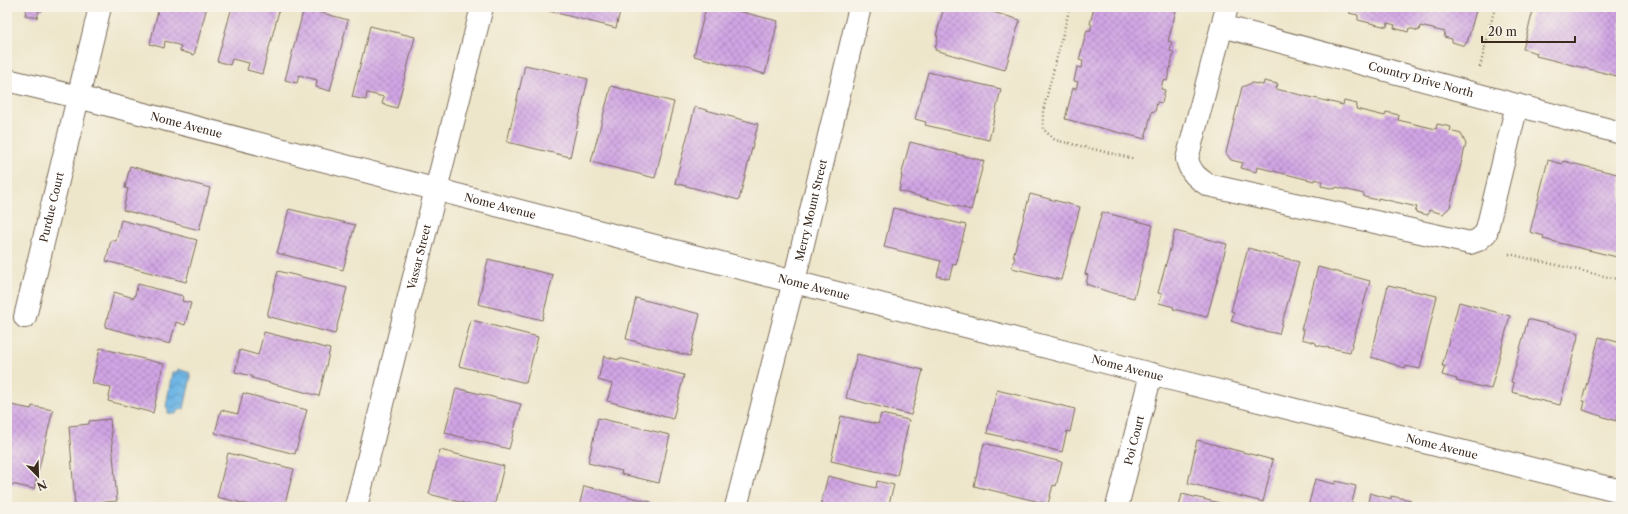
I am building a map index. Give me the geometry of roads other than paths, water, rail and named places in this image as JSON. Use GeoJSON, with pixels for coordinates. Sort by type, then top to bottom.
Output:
{"type":"FeatureCollection","features":[{"type":"Feature","properties":{"kind":"street","name":"Purdue Court"},"geometry":{"type":"LineString","coordinates":[[25,317],[100,7]]}},
{"type":"Feature","properties":{"kind":"street","name":"Vassar Street"},"geometry":{"type":"LineString","coordinates":[[356,507],[482,7]]}},
{"type":"Feature","properties":{"kind":"street","name":"Merry Mount Street"},"geometry":{"type":"LineString","coordinates":[[736,507],[794,281],[860,7]]}},
{"type":"Feature","properties":{"kind":"street","name":"Country Drive North"},"geometry":{"type":"LineString","coordinates":[[1224,17],[1517,105],[1621,133]]}},
{"type":"Feature","properties":{"kind":"street"},"geometry":{"type":"LineString","coordinates":[[1224,17],[1187,159],[1195,176],[1208,185],[1470,243],[1478,240],[1486,232],[1517,105]]}},
{"type":"Feature","properties":{"kind":"street","name":"Nome Avenue"},"geometry":{"type":"LineString","coordinates":[[7,80],[794,281],[1613,496]]}},
{"type":"Feature","properties":{"kind":"street","name":"Poi Court"},"geometry":{"type":"LineString","coordinates":[[1118,507],[1151,374]]}},
{"type":"Feature","properties":{"kind":"water"},"geometry":{"type":"Polygon","coordinates":[[[178,369],[190,373],[189,376],[191,376],[184,409],[179,410],[176,414],[168,413],[168,409],[166,407],[172,372],[177,372],[178,369]]]}}]}
